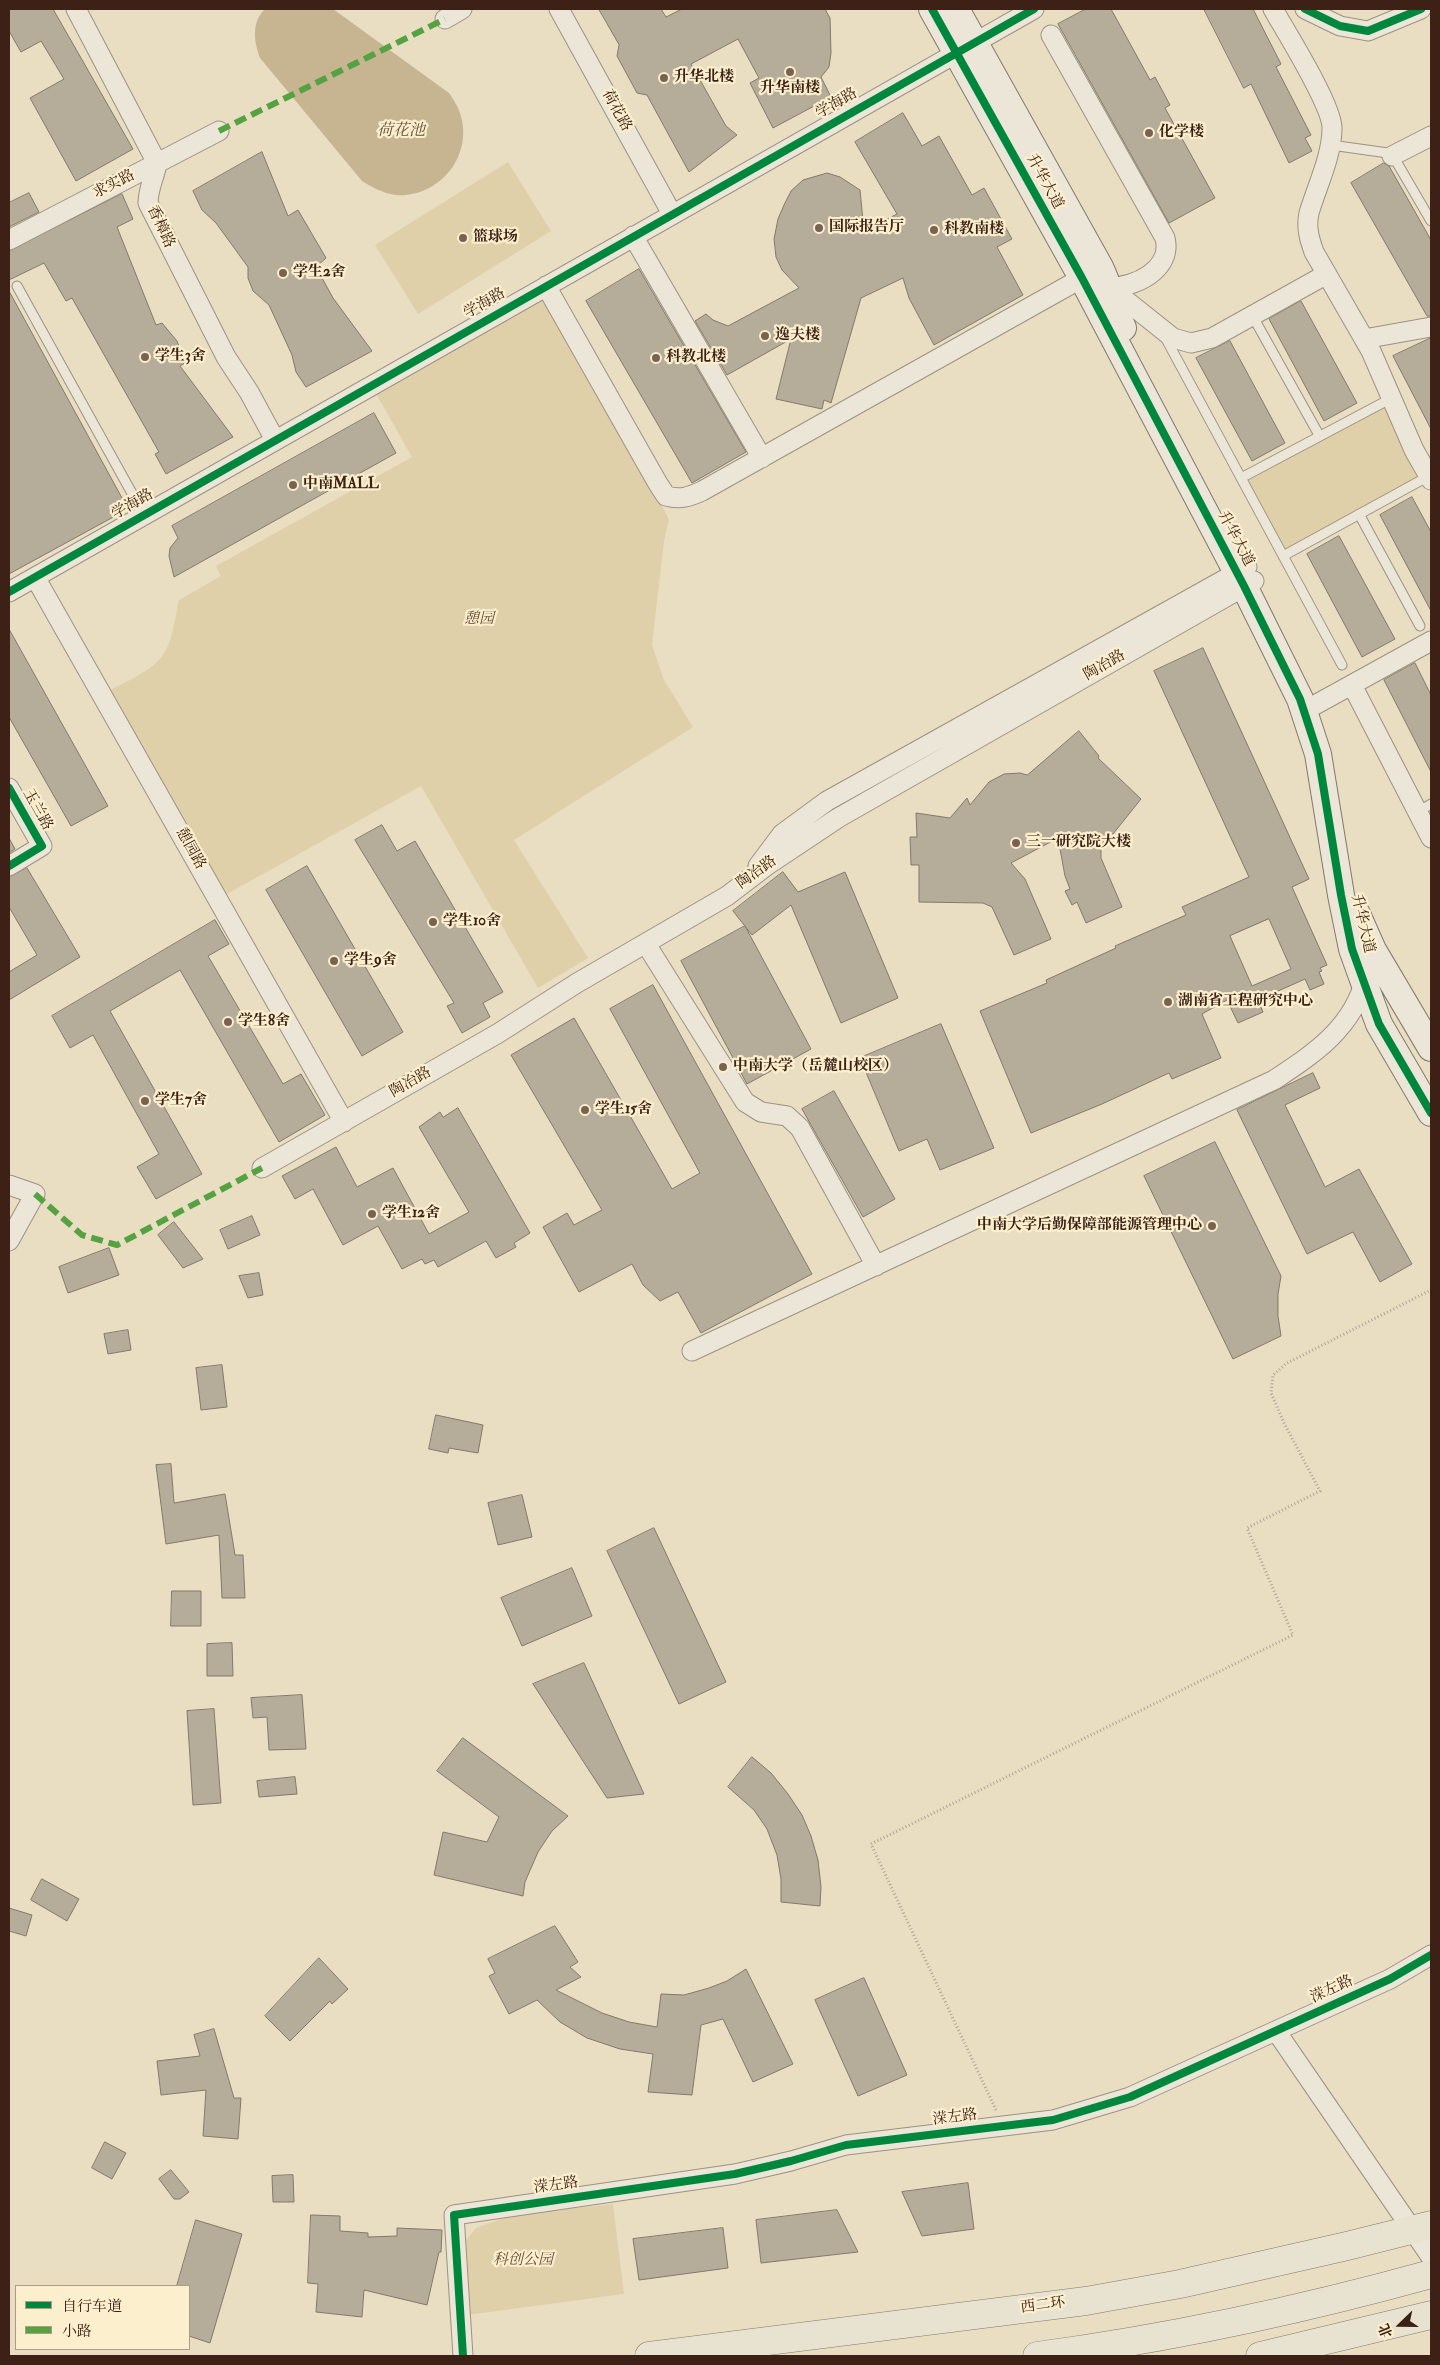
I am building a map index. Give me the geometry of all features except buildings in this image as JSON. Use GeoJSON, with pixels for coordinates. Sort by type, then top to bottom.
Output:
{"type":"FeatureCollection","features":[{"type":"Feature","properties":{"kind":"main road","name":"西二环"},"geometry":{"type":"LineString","coordinates":[[648,2356],[1086,2300],[1180,2284],[1422,2228]]}},
{"type":"Feature","properties":{"kind":"main road"},"geometry":{"type":"LineString","coordinates":[[1037,2356],[1164,2337],[1253,2320],[1421,2277]]}},
{"type":"Feature","properties":{"kind":"main road"},"geometry":{"type":"LineString","coordinates":[[1260,2356],[1430,2315]]}},
{"type":"Feature","properties":{"kind":"street"},"geometry":{"type":"LineString","coordinates":[[76,9],[157,163]]}},
{"type":"Feature","properties":{"kind":"street"},"geometry":{"type":"LineString","coordinates":[[445,19],[462,9]]}},
{"type":"Feature","properties":{"kind":"street","name":"荷花路"},"geometry":{"type":"LineString","coordinates":[[560,9],[672,214]]}},
{"type":"Feature","properties":{"kind":"street","name":"升华大道"},"geometry":{"type":"LineString","coordinates":[[932,9],[966,46],[1110,286],[1113,304],[1122,326],[1325,735],[1355,907],[1373,950],[1431,1048]]}},
{"type":"Feature","properties":{"kind":"street","name":"升华大道"},"geometry":{"type":"LineString","coordinates":[[956,9],[966,46],[1082,278],[1246,576]]}},
{"type":"Feature","properties":{"kind":"street","name":"学海路"},"geometry":{"type":"LineString","coordinates":[[9,592],[1034,9]]}},
{"type":"Feature","properties":{"kind":"street"},"geometry":{"type":"LineString","coordinates":[[1273,9],[1323,101],[1332,126],[1330,145],[1307,224],[1309,239],[1326,274],[1364,339],[1414,450],[1430,478]]}},
{"type":"Feature","properties":{"kind":"street"},"geometry":{"type":"LineString","coordinates":[[1305,9],[1342,18],[1368,31],[1421,9]]}},
{"type":"Feature","properties":{"kind":"street"},"geometry":{"type":"LineString","coordinates":[[1051,35],[1165,238],[1167,246],[1162,263],[1147,276],[1129,285],[1110,286]]}},
{"type":"Feature","properties":{"kind":"street","name":"求实路"},"geometry":{"type":"LineString","coordinates":[[9,240],[219,131]]}},
{"type":"Feature","properties":{"kind":"street"},"geometry":{"type":"LineString","coordinates":[[1392,156],[1431,136]]}},
{"type":"Feature","properties":{"kind":"street","name":"香樟路"},"geometry":{"type":"LineString","coordinates":[[157,163],[156,173],[148,192],[148,203],[226,357],[249,392],[275,440]]}},
{"type":"Feature","properties":{"kind":"street"},"geometry":{"type":"LineString","coordinates":[[633,236],[762,458]]}},
{"type":"Feature","properties":{"kind":"street"},"geometry":{"type":"LineString","coordinates":[[546,286],[666,496],[677,499],[688,497],[762,458],[1082,278],[1100,281],[1110,286],[1160,329],[1173,338],[1191,343],[1202,342],[1326,274]]}},
{"type":"Feature","properties":{"kind":"street"},"geometry":{"type":"LineString","coordinates":[[1364,339],[1431,327]]}},
{"type":"Feature","properties":{"kind":"street","name":"陶冶路"},"geometry":{"type":"LineString","coordinates":[[262,1168],[497,1034],[577,983],[727,896],[750,878],[782,834],[827,801],[1246,576]]}},
{"type":"Feature","properties":{"kind":"street","name":"憩园路"},"geometry":{"type":"LineString","coordinates":[[35,577],[344,1122]]}},
{"type":"Feature","properties":{"kind":"street"},"geometry":{"type":"LineString","coordinates":[[1310,708],[1431,642]]}},
{"type":"Feature","properties":{"kind":"street"},"geometry":{"type":"LineString","coordinates":[[1352,685],[1424,808],[1431,838]]}},
{"type":"Feature","properties":{"kind":"street","name":"升华大道"},"geometry":{"type":"LineString","coordinates":[[1310,708],[1340,894],[1352,949],[1379,1024],[1431,1113]]}},
{"type":"Feature","properties":{"kind":"street","name":"玉兰路"},"geometry":{"type":"LineString","coordinates":[[9,788],[42,846],[9,866]]}},
{"type":"Feature","properties":{"kind":"street"},"geometry":{"type":"LineString","coordinates":[[646,944],[745,1102],[761,1112],[787,1116],[800,1128],[876,1266]]}},
{"type":"Feature","properties":{"kind":"street"},"geometry":{"type":"LineString","coordinates":[[692,1351],[1274,1080],[1316,1052],[1335,1034],[1354,1008],[1364,985],[1373,950]]}},
{"type":"Feature","properties":{"kind":"street"},"geometry":{"type":"LineString","coordinates":[[9,1185],[35,1194],[9,1241]]}},
{"type":"Feature","properties":{"kind":"street","name":"溁左路"},"geometry":{"type":"LineString","coordinates":[[463,2356],[454,2215],[736,2174],[846,2145],[1053,2120],[1130,2098],[1390,1979],[1431,1955]]}},
{"type":"Feature","properties":{"kind":"street"},"geometry":{"type":"LineString","coordinates":[[1276,2031],[1422,2228],[1431,2256]]}},
{"type":"Feature","properties":{"kind":"lane"},"geometry":{"type":"LineString","coordinates":[[1330,145],[1388,153],[1392,156],[1431,221]]}},
{"type":"Feature","properties":{"kind":"lane"},"geometry":{"type":"LineString","coordinates":[[17,286],[144,515]]}},
{"type":"Feature","properties":{"kind":"lane"},"geometry":{"type":"LineString","coordinates":[[1252,316],[1319,435]]}},
{"type":"Feature","properties":{"kind":"lane"},"geometry":{"type":"LineString","coordinates":[[1160,329],[1342,665]]}},
{"type":"Feature","properties":{"kind":"lane"},"geometry":{"type":"LineString","coordinates":[[1241,478],[1390,399]]}},
{"type":"Feature","properties":{"kind":"lane"},"geometry":{"type":"LineString","coordinates":[[1283,556],[1430,478]]}},
{"type":"Feature","properties":{"kind":"lane"},"geometry":{"type":"LineString","coordinates":[[1359,514],[1420,626]]}},
{"type":"Feature","properties":{"kind":"path"},"geometry":{"type":"LineString","coordinates":[[1004,2126],[871,1844],[1293,1635],[1247,1528],[1320,1491],[1284,1423],[1271,1393],[1273,1375],[1287,1363],[1431,1290]]}},
{"type":"Feature","properties":{"kind":"green space","name":"篮球场"},"geometry":{"type":"Polygon","coordinates":[[[508,162],[551,231],[418,314],[375,245],[508,162]]]}},
{"type":"Feature","properties":{"kind":"green space","name":"憩园"},"geometry":{"type":"Polygon","coordinates":[[[539,289],[669,519],[664,541],[652,645],[664,680],[693,727],[514,840],[588,958],[538,988],[421,786],[218,899],[102,694],[134,678],[157,662],[169,644],[179,600],[221,576],[216,566],[412,457],[371,385],[539,289]]]}},
{"type":"Feature","properties":{"kind":"green space"},"geometry":{"type":"Polygon","coordinates":[[[1388,404],[1422,475],[1285,550],[1247,481],[1388,404]]]}},
{"type":"Feature","properties":{"kind":"green space","name":"科创公园"},"geometry":{"type":"Polygon","coordinates":[[[613,2204],[624,2294],[467,2315],[461,2252],[466,2240],[476,2228],[513,2215],[613,2204]]]}},
{"type":"Feature","properties":{"kind":"water","name":"荷花池"},"geometry":{"type":"Polygon","coordinates":[[[265,9],[333,9],[449,93],[460,113],[463,142],[459,155],[444,178],[420,192],[406,195],[394,195],[383,192],[362,181],[260,58],[255,32],[257,20],[265,9]]]}},
{"type":"Feature","properties":{"kind":"marked path"},"geometry":{"type":"LineString","coordinates":[[219,131],[445,19]]}},
{"type":"Feature","properties":{"kind":"marked path"},"geometry":{"type":"LineString","coordinates":[[35,1194],[82,1235],[117,1245],[262,1168]]}},
{"type":"Feature","properties":{"kind":"cycle path"},"geometry":{"type":"LineString","coordinates":[[932,9],[1082,278],[1244,586],[1300,699],[1318,754],[1341,895],[1352,949],[1379,1024],[1431,1113]]}},
{"type":"Feature","properties":{"kind":"cycle path"},"geometry":{"type":"LineString","coordinates":[[9,592],[1034,9]]}},
{"type":"Feature","properties":{"kind":"cycle path"},"geometry":{"type":"LineString","coordinates":[[1305,9],[1340,26],[1368,31],[1421,9]]}},
{"type":"Feature","properties":{"kind":"cycle path"},"geometry":{"type":"LineString","coordinates":[[9,788],[42,846],[9,866]]}},
{"type":"Feature","properties":{"kind":"cycle path"},"geometry":{"type":"LineString","coordinates":[[463,2356],[454,2215],[735,2174],[791,2161],[846,2145],[1053,2120],[1130,2097],[1390,1979],[1431,1955]]}},
{"type":"Feature","properties":{"kind":"place","name":"升华南楼"},"geometry":{"type":"Point","coordinates":[790,72]}},
{"type":"Feature","properties":{"kind":"place","name":"升华北楼"},"geometry":{"type":"Point","coordinates":[664,78]}},
{"type":"Feature","properties":{"kind":"place","name":"化学楼"},"geometry":{"type":"Point","coordinates":[1149,133]}},
{"type":"Feature","properties":{"kind":"place","name":"国际报告厅"},"geometry":{"type":"Point","coordinates":[819,228]}},
{"type":"Feature","properties":{"kind":"place","name":"科教南楼"},"geometry":{"type":"Point","coordinates":[934,230]}},
{"type":"Feature","properties":{"kind":"place","name":"篮球场"},"geometry":{"type":"Point","coordinates":[463,238]}},
{"type":"Feature","properties":{"kind":"place","name":"学生2舍"},"geometry":{"type":"Point","coordinates":[283,273]}},
{"type":"Feature","properties":{"kind":"place","name":"逸夫楼"},"geometry":{"type":"Point","coordinates":[765,336]}},
{"type":"Feature","properties":{"kind":"place","name":"学生3舍"},"geometry":{"type":"Point","coordinates":[145,357]}},
{"type":"Feature","properties":{"kind":"place","name":"科教北楼"},"geometry":{"type":"Point","coordinates":[656,358]}},
{"type":"Feature","properties":{"kind":"place","name":"中南MALL"},"geometry":{"type":"Point","coordinates":[293,485]}},
{"type":"Feature","properties":{"kind":"place","name":"三一研究院大楼"},"geometry":{"type":"Point","coordinates":[1016,843]}},
{"type":"Feature","properties":{"kind":"place","name":"学生10舍"},"geometry":{"type":"Point","coordinates":[433,922]}},
{"type":"Feature","properties":{"kind":"place","name":"学生9舍"},"geometry":{"type":"Point","coordinates":[334,961]}},
{"type":"Feature","properties":{"kind":"place","name":"湖南省工程研究中心"},"geometry":{"type":"Point","coordinates":[1168,1002]}},
{"type":"Feature","properties":{"kind":"place","name":"学生8舍"},"geometry":{"type":"Point","coordinates":[228,1022]}},
{"type":"Feature","properties":{"kind":"place","name":"中南大学（岳麓山校区）"},"geometry":{"type":"Point","coordinates":[723,1067]}},
{"type":"Feature","properties":{"kind":"place","name":"学生7舍"},"geometry":{"type":"Point","coordinates":[145,1101]}},
{"type":"Feature","properties":{"kind":"place","name":"学生15舍"},"geometry":{"type":"Point","coordinates":[585,1110]}},
{"type":"Feature","properties":{"kind":"place","name":"学生12舍"},"geometry":{"type":"Point","coordinates":[372,1214]}},
{"type":"Feature","properties":{"kind":"place","name":"中南大学后勤保障部能源管理中心"},"geometry":{"type":"Point","coordinates":[1212,1226]}}]}
